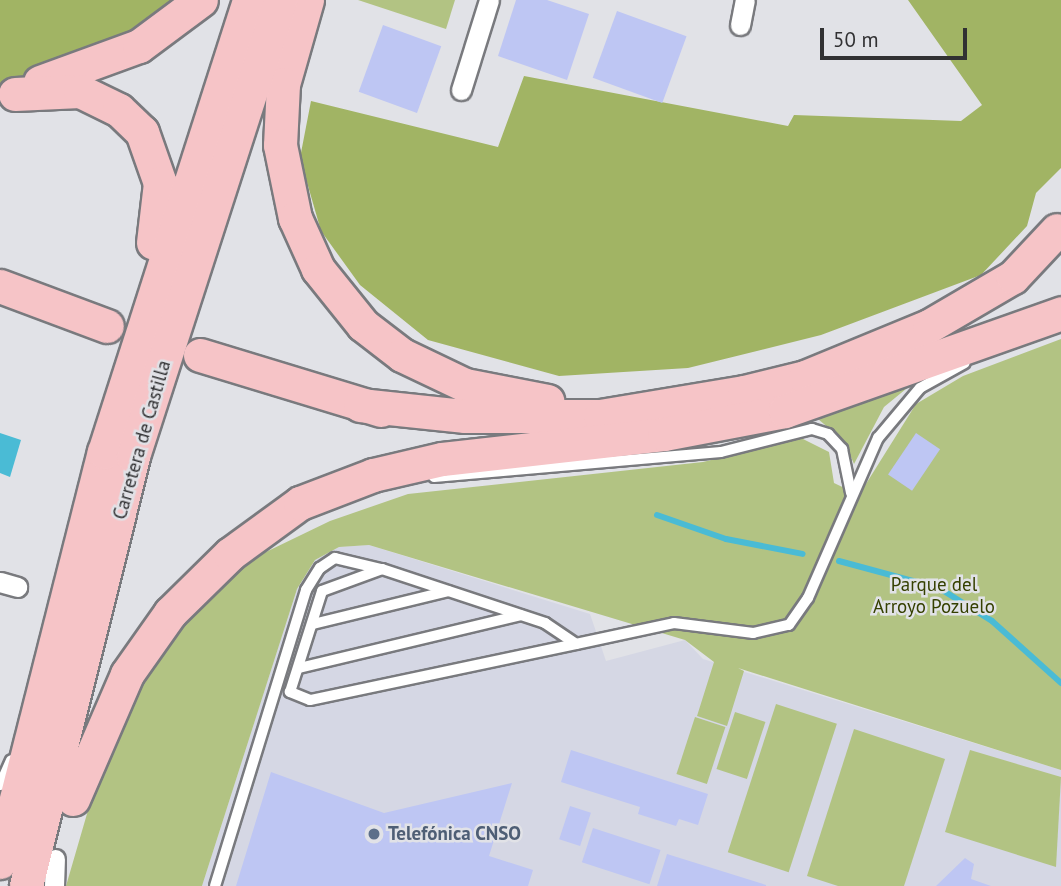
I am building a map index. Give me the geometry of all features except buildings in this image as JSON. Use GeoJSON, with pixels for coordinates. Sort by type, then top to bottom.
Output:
{"type":"FeatureCollection","features":[{"type":"Feature","properties":{"kind":"highway"},"geometry":{"type":"LineString","coordinates":[[8,98],[139,46],[201,0]]}},
{"type":"Feature","properties":{"kind":"highway","name":"Carretera de Castilla"},"geometry":{"type":"LineString","coordinates":[[0,862],[104,452],[250,0]]}},
{"type":"Feature","properties":{"kind":"highway","name":"Carretera de Castilla"},"geometry":{"type":"LineString","coordinates":[[26,886],[134,456],[280,0]]}},
{"type":"Feature","properties":{"kind":"highway"},"geometry":{"type":"LineString","coordinates":[[52,877],[73,799],[153,457],[301,0]]}},
{"type":"Feature","properties":{"kind":"highway"},"geometry":{"type":"LineString","coordinates":[[307,0],[284,84],[284,174],[318,269],[363,325],[402,355],[465,384],[533,400],[670,419]]}},
{"type":"Feature","properties":{"kind":"highway"},"geometry":{"type":"LineString","coordinates":[[8,98],[62,88],[102,99],[142,132],[154,154],[162,211],[119,348],[104,452]]}},
{"type":"Feature","properties":{"kind":"highway"},"geometry":{"type":"LineString","coordinates":[[200,355],[360,405],[548,418],[670,419],[805,377],[929,326],[1013,277],[1057,230]]}},
{"type":"Feature","properties":{"kind":"highway"},"geometry":{"type":"LineString","coordinates":[[3,289],[107,326]]}},
{"type":"Feature","properties":{"kind":"highway"},"geometry":{"type":"LineString","coordinates":[[73,799],[127,674],[170,613],[230,554],[300,503],[373,475],[442,459],[670,419],[833,397],[1061,313]]}},
{"type":"Feature","properties":{"kind":"highway"},"geometry":{"type":"LineString","coordinates":[[0,797],[5,772],[86,528]]}},
{"type":"Feature","properties":{"kind":"street"},"geometry":{"type":"LineString","coordinates":[[461,90],[489,0]]}},
{"type":"Feature","properties":{"kind":"street"},"geometry":{"type":"LineString","coordinates":[[740,25],[744,0]]}},
{"type":"Feature","properties":{"kind":"lane"},"geometry":{"type":"LineString","coordinates":[[382,569],[322,591],[290,692],[310,700],[674,623],[753,634],[780,630],[808,598],[851,493],[878,438],[920,388],[1061,313]]}},
{"type":"Feature","properties":{"kind":"lane"},"geometry":{"type":"LineString","coordinates":[[415,480],[721,452],[812,429],[828,434],[842,449],[851,493]]}},
{"type":"Feature","properties":{"kind":"lane"},"geometry":{"type":"LineString","coordinates":[[230,554],[303,513],[402,483]]}},
{"type":"Feature","properties":{"kind":"lane"},"geometry":{"type":"LineString","coordinates":[[215,886],[306,590],[335,558],[382,569],[521,615],[576,644]]}},
{"type":"Feature","properties":{"kind":"lane"},"geometry":{"type":"LineString","coordinates":[[313,624],[449,591]]}},
{"type":"Feature","properties":{"kind":"lane"},"geometry":{"type":"LineString","coordinates":[[299,668],[521,615]]}},
{"type":"Feature","properties":{"kind":"shaded area"},"geometry":{"type":"Polygon","coordinates":[[[369,545],[590,614],[606,661],[685,640],[703,659],[1061,770],[1061,886],[202,886],[297,589],[315,560],[339,547],[369,545]]]}},
{"type":"Feature","properties":{"kind":"green space"},"geometry":{"type":"Polygon","coordinates":[[[0,0],[189,0],[142,33],[0,90],[0,0]]]}},
{"type":"Feature","properties":{"kind":"green space"},"geometry":{"type":"Polygon","coordinates":[[[358,0],[455,0],[446,29],[358,0]]]}},
{"type":"Feature","properties":{"kind":"green space"},"geometry":{"type":"Polygon","coordinates":[[[908,0],[1061,0],[1061,168],[1036,193],[1027,226],[981,275],[821,335],[688,368],[559,376],[428,340],[360,285],[321,231],[300,158],[311,101],[498,147],[524,76],[788,126],[794,115],[961,121],[982,105],[908,0]]]}},
{"type":"Feature","properties":{"kind":"green space","name":"Parque del Arroyo Pozuelo"},"geometry":{"type":"Polygon","coordinates":[[[1061,339],[1061,770],[738,668],[744,671],[727,726],[697,716],[714,662],[685,640],[369,545],[339,547],[315,560],[297,589],[202,886],[66,886],[114,721],[148,660],[233,568],[330,521],[408,494],[703,462],[801,438],[829,452],[834,483],[859,495],[916,404],[963,376],[1061,339]]]}},
{"type":"Feature","properties":{"kind":"green space"},"geometry":{"type":"Polygon","coordinates":[[[912,384],[884,407],[854,464],[844,441],[818,419],[912,384]]]}},
{"type":"Feature","properties":{"kind":"green space"},"geometry":{"type":"Polygon","coordinates":[[[776,704],[837,724],[789,872],[728,852],[776,704]]]}},
{"type":"Feature","properties":{"kind":"green space"},"geometry":{"type":"Polygon","coordinates":[[[735,712],[765,722],[747,779],[716,769],[735,712]]]}},
{"type":"Feature","properties":{"kind":"green space"},"geometry":{"type":"Polygon","coordinates":[[[695,717],[725,727],[707,784],[676,774],[695,717]]]}},
{"type":"Feature","properties":{"kind":"green space"},"geometry":{"type":"Polygon","coordinates":[[[854,729],[945,759],[904,886],[838,886],[807,876],[854,729]]]}},
{"type":"Feature","properties":{"kind":"green space"},"geometry":{"type":"Polygon","coordinates":[[[970,750],[1061,777],[1056,867],[945,832],[970,750]]]}},
{"type":"Feature","properties":{"kind":"water"},"geometry":{"type":"Polygon","coordinates":[[[0,433],[21,440],[10,477],[0,473],[0,433]]]}},
{"type":"Feature","properties":{"kind":"waterway"},"geometry":{"type":"LineString","coordinates":[[657,515],[726,539],[803,554]]}},
{"type":"Feature","properties":{"kind":"waterway"},"geometry":{"type":"LineString","coordinates":[[839,561],[939,588],[992,621],[1061,683]]}},
{"type":"Feature","properties":{"kind":"place","name":"Telefónica CNSO"},"geometry":{"type":"Point","coordinates":[374,834]}}]}
